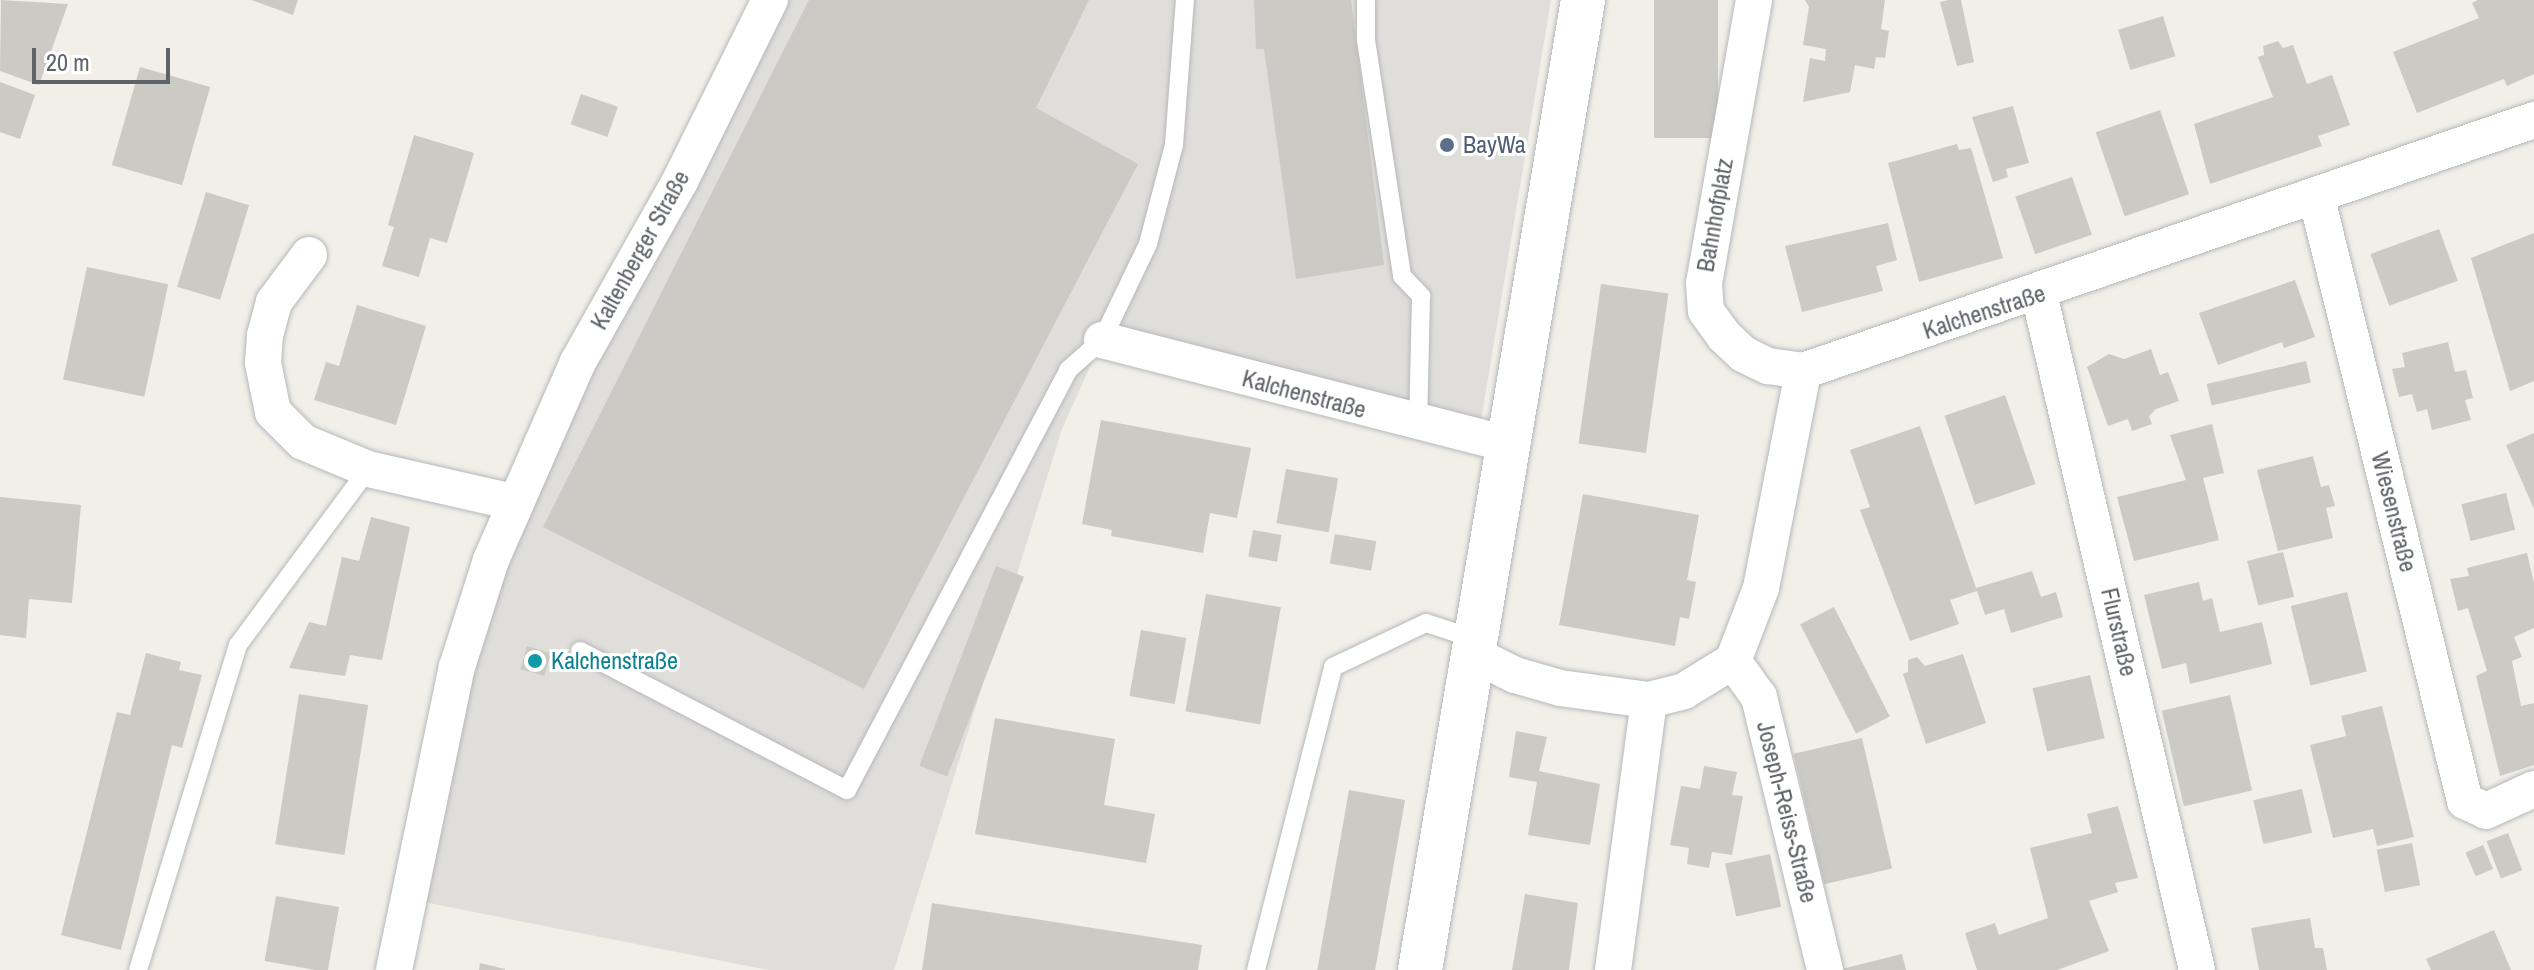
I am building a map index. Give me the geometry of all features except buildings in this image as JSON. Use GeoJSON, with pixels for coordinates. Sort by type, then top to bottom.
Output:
{"type":"FeatureCollection","features":[{"type":"Feature","properties":{"kind":"main road"},"geometry":{"type":"LineString","coordinates":[[1420,970],[1583,0]]}},
{"type":"Feature","properties":{"kind":"street","name":"Kaltenberger Straße"},"geometry":{"type":"LineString","coordinates":[[394,970],[457,667],[513,502],[578,362],[680,181],[770,0]]}},
{"type":"Feature","properties":{"kind":"street","name":"Bahnhofplatz"},"geometry":{"type":"LineString","coordinates":[[1754,0],[1708,253],[1706,311],[1743,354],[1768,366],[1803,371]]}},
{"type":"Feature","properties":{"kind":"street","name":"Kalchenstraße"},"geometry":{"type":"LineString","coordinates":[[1803,371],[2317,199],[2534,120]]}},
{"type":"Feature","properties":{"kind":"street","name":"Wiesenstraße"},"geometry":{"type":"LineString","coordinates":[[2317,199],[2465,801],[2486,811],[2534,789]]}},
{"type":"Feature","properties":{"kind":"street"},"geometry":{"type":"LineString","coordinates":[[309,255],[274,302],[265,335],[263,363],[273,412],[303,442],[368,469],[513,502]]}},
{"type":"Feature","properties":{"kind":"street","name":"Flurstraße"},"geometry":{"type":"LineString","coordinates":[[2039,294],[2197,970]]}},
{"type":"Feature","properties":{"kind":"street","name":"Kalchenstraße"},"geometry":{"type":"LineString","coordinates":[[1102,340],[1418,425],[1507,444]]}},
{"type":"Feature","properties":{"kind":"street"},"geometry":{"type":"LineString","coordinates":[[1474,646],[1515,675],[1560,688],[1649,700],[1684,691],[1733,661],[1761,588],[1803,371]]}},
{"type":"Feature","properties":{"kind":"street","name":"Joseph-Reiss-Straße"},"geometry":{"type":"LineString","coordinates":[[1733,661],[1759,697],[1825,970]]}},
{"type":"Feature","properties":{"kind":"street"},"geometry":{"type":"LineString","coordinates":[[1613,970],[1649,700]]}},
{"type":"Feature","properties":{"kind":"lane"},"geometry":{"type":"LineString","coordinates":[[580,651],[847,790],[1068,370],[1102,340],[1148,244],[1174,145],[1185,0]]}},
{"type":"Feature","properties":{"kind":"lane"},"geometry":{"type":"LineString","coordinates":[[1366,0],[1366,40],[1402,276],[1421,296],[1418,425]]}},
{"type":"Feature","properties":{"kind":"lane"},"geometry":{"type":"LineString","coordinates":[[138,970],[238,645],[368,469]]}},
{"type":"Feature","properties":{"kind":"lane"},"geometry":{"type":"LineString","coordinates":[[1256,970],[1333,667],[1426,623],[1474,646]]}},
{"type":"Feature","properties":{"kind":"shaded area","name":"BayWa"},"geometry":{"type":"Polygon","coordinates":[[[770,0],[1551,0],[1478,439],[1102,340],[1062,429],[894,970],[768,970],[408,899],[491,560],[770,0]]]}},
{"type":"Feature","properties":{"kind":"place","name":"BayWa"},"geometry":{"type":"Point","coordinates":[1447,145]}},
{"type":"Feature","properties":{"kind":"place","name":"Kalchenstraße"},"geometry":{"type":"Point","coordinates":[535,661]}}]}
